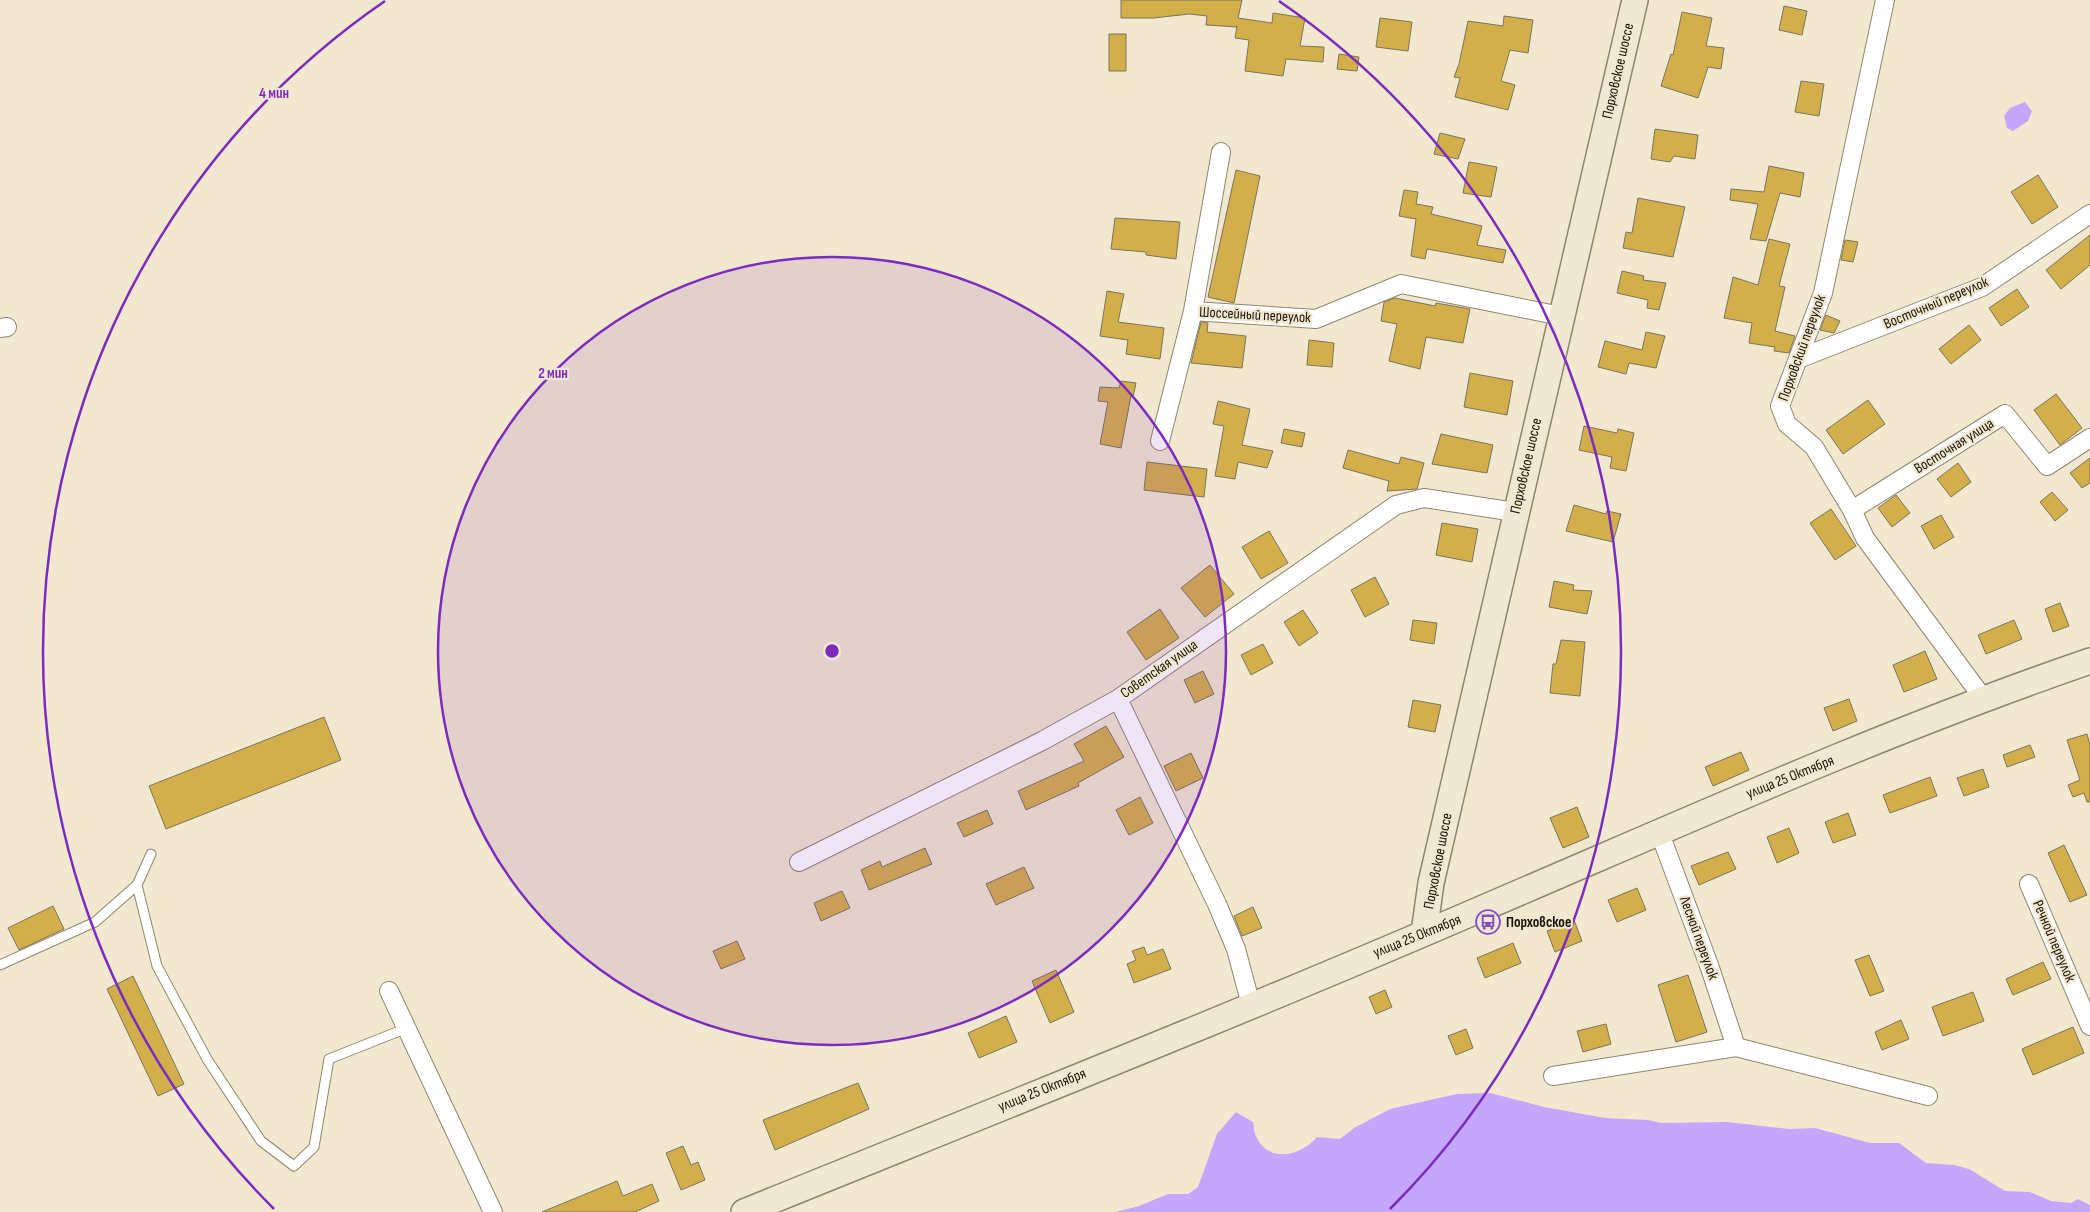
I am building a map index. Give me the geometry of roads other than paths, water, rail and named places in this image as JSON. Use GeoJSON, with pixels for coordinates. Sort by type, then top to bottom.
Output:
{"type":"FeatureCollection","features":[{"type":"Feature","properties":{"kind":"main road","name":"Порховское шоссе"},"geometry":{"type":"LineString","coordinates":[[1424,933],[1431,883],[1515,512],[1635,0]]}},
{"type":"Feature","properties":{"kind":"main road","name":"улица 25 Октября"},"geometry":{"type":"LineString","coordinates":[[744,1212],[1424,933],[1659,831],[1983,698],[2090,661]]}},
{"type":"Feature","properties":{"kind":"street","name":"Порховский переулок"},"geometry":{"type":"LineString","coordinates":[[1885,0],[1823,294],[1780,406],[1787,424],[1814,447],[1852,510],[1865,538],[1983,698]]}},
{"type":"Feature","properties":{"kind":"street"},"geometry":{"type":"LineString","coordinates":[[1193,311],[1222,152]]}},
{"type":"Feature","properties":{"kind":"street","name":"Восточный переулок"},"geometry":{"type":"LineString","coordinates":[[1798,359],[1982,287],[2090,214]]}},
{"type":"Feature","properties":{"kind":"street","name":"Шоссейный переулок"},"geometry":{"type":"LineString","coordinates":[[1160,441],[1193,311],[1316,319],[1401,284],[1561,316]]}},
{"type":"Feature","properties":{"kind":"street","name":"Восточная улица"},"geometry":{"type":"LineString","coordinates":[[1852,510],[2005,414],[2047,466],[2090,438]]}},
{"type":"Feature","properties":{"kind":"street","name":"Советская улица"},"geometry":{"type":"LineString","coordinates":[[799,862],[1042,741],[1118,699],[1396,505],[1424,498],[1515,512]]}},
{"type":"Feature","properties":{"kind":"street"},"geometry":{"type":"LineString","coordinates":[[1118,699],[1217,904],[1236,949],[1251,1004]]}},
{"type":"Feature","properties":{"kind":"street","name":"Лесной переулок"},"geometry":{"type":"LineString","coordinates":[[1659,831],[1710,968],[1736,1047]]}},
{"type":"Feature","properties":{"kind":"street","name":"Речной переулок"},"geometry":{"type":"LineString","coordinates":[[2029,884],[2084,993],[2090,1026]]}},
{"type":"Feature","properties":{"kind":"street"},"geometry":{"type":"LineString","coordinates":[[389,991],[492,1212]]}},
{"type":"Feature","properties":{"kind":"street"},"geometry":{"type":"LineString","coordinates":[[1553,1076],[1736,1047],[1928,1096]]}},
{"type":"Feature","properties":{"kind":"lane"},"geometry":{"type":"LineString","coordinates":[[0,965],[95,922],[137,885],[151,854]]}},
{"type":"Feature","properties":{"kind":"lane"},"geometry":{"type":"LineString","coordinates":[[137,885],[157,966],[207,1059],[261,1141],[294,1166],[314,1147],[329,1059],[407,1028]]}},
{"type":"Feature","properties":{"kind":"place","name":"Порховское"},"geometry":{"type":"Point","coordinates":[1488,922]}}]}
